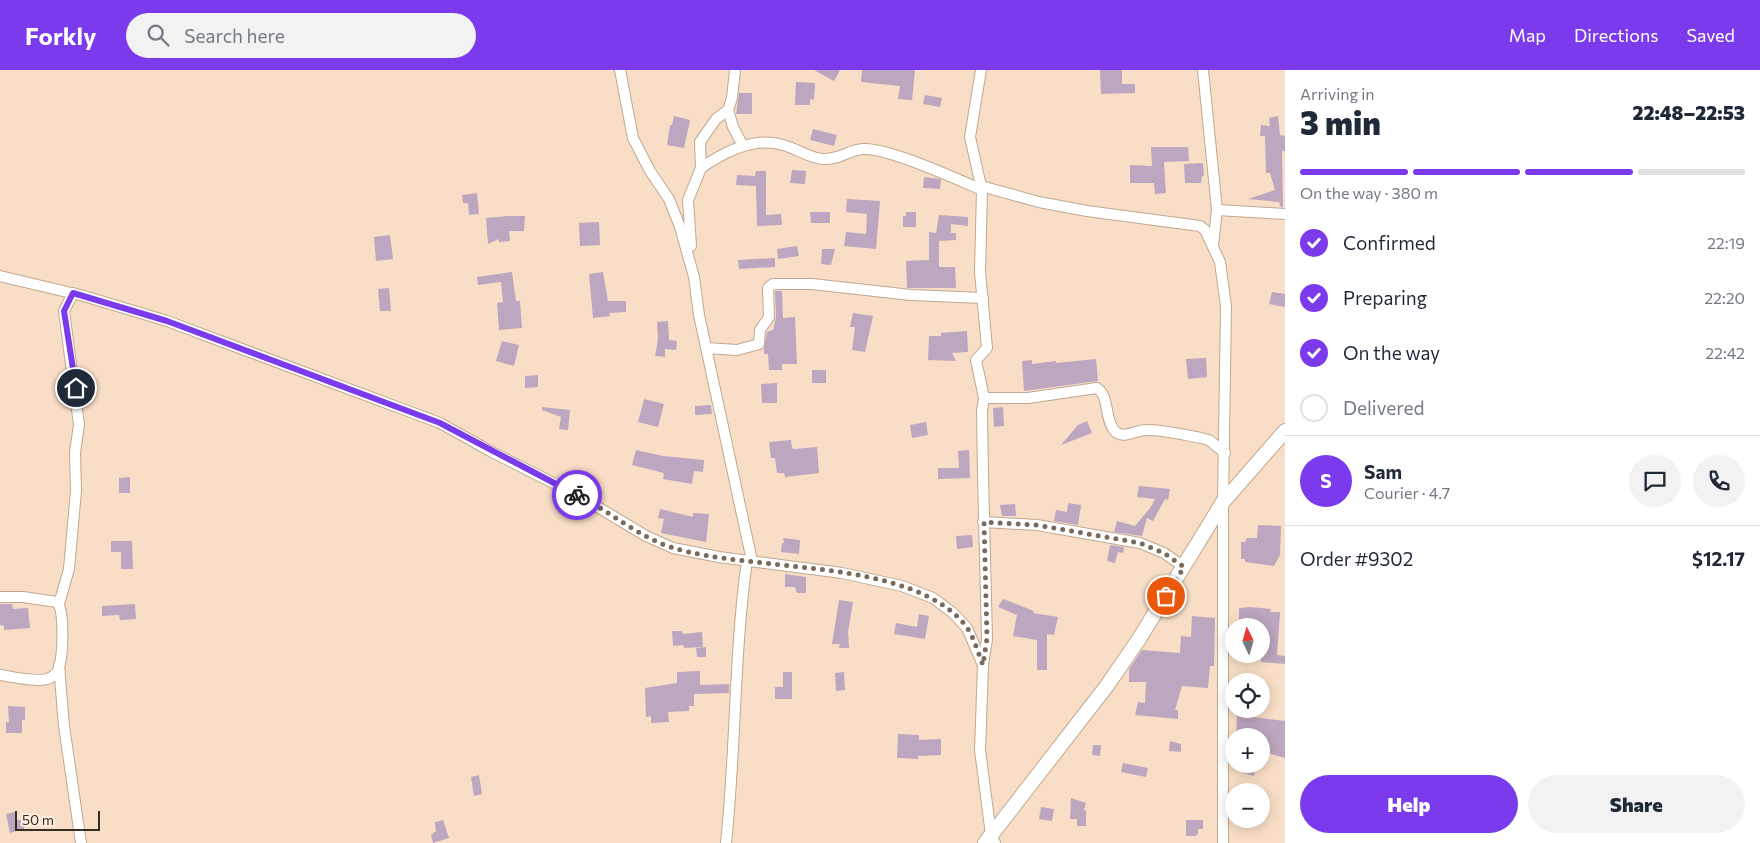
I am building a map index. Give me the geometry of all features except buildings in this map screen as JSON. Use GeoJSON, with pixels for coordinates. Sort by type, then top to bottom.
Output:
{"type":"FeatureCollection","features":[{"type":"Feature","properties":{"kind":"street"},"geometry":{"type":"LineString","coordinates":[[620,70],[633,138],[650,171],[675,210],[694,277]]}},
{"type":"Feature","properties":{"kind":"street"},"geometry":{"type":"LineString","coordinates":[[726,843],[742,601],[749,561],[706,348],[694,277],[688,200],[701,168],[699,148],[702,136],[716,119],[728,110],[732,98],[735,70]]}},
{"type":"Feature","properties":{"kind":"street"},"geometry":{"type":"LineString","coordinates":[[981,70],[970,137],[981,188],[980,272],[987,348],[976,360],[984,398],[982,411],[987,638],[983,665],[980,750],[990,840]]}},
{"type":"Feature","properties":{"kind":"street"},"geometry":{"type":"LineString","coordinates":[[1204,72],[1217,210],[1213,246]]}},
{"type":"Feature","properties":{"kind":"street"},"geometry":{"type":"LineString","coordinates":[[728,110],[736,134],[743,146]]}},
{"type":"Feature","properties":{"kind":"street"},"geometry":{"type":"LineString","coordinates":[[701,168],[722,154],[743,146],[783,145],[805,156],[824,159],[837,159],[862,149],[872,150],[923,166],[981,188],[1039,202],[1088,211],[1200,226],[1205,230],[1220,262],[1226,306],[1223,502],[1223,843]]}},
{"type":"Feature","properties":{"kind":"street"},"geometry":{"type":"LineString","coordinates":[[1217,210],[1285,214]]}},
{"type":"Feature","properties":{"kind":"street"},"geometry":{"type":"LineString","coordinates":[[0,276],[73,293],[176,324],[440,423],[581,497],[646,536],[673,548],[749,561],[842,573],[902,586],[933,598],[953,613],[967,628],[983,665]]}},
{"type":"Feature","properties":{"kind":"street"},"geometry":{"type":"LineString","coordinates":[[706,348],[737,350],[759,344],[760,330],[769,317],[768,288],[773,284],[812,284],[911,295],[983,298]]}},
{"type":"Feature","properties":{"kind":"street"},"geometry":{"type":"LineString","coordinates":[[0,676],[48,679],[57,673],[59,665],[61,610],[59,604],[69,569],[76,491],[75,452],[80,425],[64,311],[73,293]]}},
{"type":"Feature","properties":{"kind":"street"},"geometry":{"type":"LineString","coordinates":[[984,398],[1028,398],[1097,388],[1103,394],[1110,421],[1114,431],[1118,434],[1129,434],[1146,430],[1201,438],[1209,440],[1225,453]]}},
{"type":"Feature","properties":{"kind":"street"},"geometry":{"type":"LineString","coordinates":[[990,840],[1106,687],[1184,567],[1223,502],[1285,431]]}},
{"type":"Feature","properties":{"kind":"street"},"geometry":{"type":"LineString","coordinates":[[984,522],[1037,525],[1140,543],[1164,553],[1184,567]]}},
{"type":"Feature","properties":{"kind":"street"},"geometry":{"type":"LineString","coordinates":[[0,597],[39,598],[59,604]]}},
{"type":"Feature","properties":{"kind":"street"},"geometry":{"type":"LineString","coordinates":[[59,665],[64,726],[80,843]]}},
{"type":"Feature","properties":{"kind":"way so far"},"geometry":{"type":"LineString","coordinates":[[577,495],[616,516],[646,536],[673,548],[718,557],[842,573],[902,586],[933,598],[953,613],[967,628],[983,665],[987,638],[985,625],[984,522],[1037,525],[1150,545],[1184,567],[1166,596]]}},
{"type":"Feature","properties":{"kind":"route"},"geometry":{"type":"LineString","coordinates":[[76,388],[64,311],[73,293],[167,321],[232,344],[296,370],[440,423],[490,451],[577,495]]}}]}
